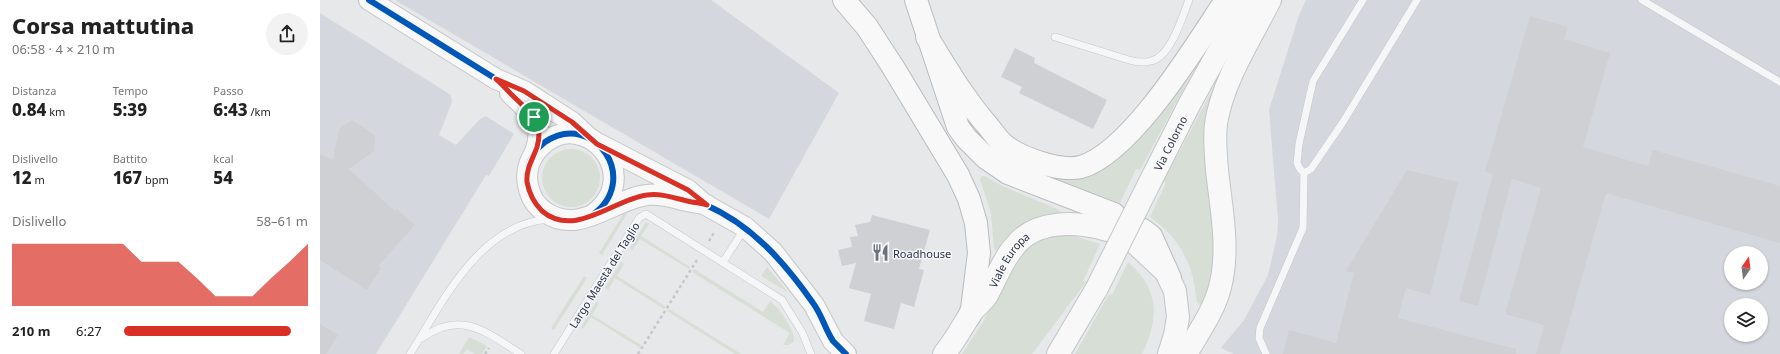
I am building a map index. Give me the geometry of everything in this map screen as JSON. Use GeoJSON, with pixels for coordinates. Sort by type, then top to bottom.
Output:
{"type":"FeatureCollection","features":[{"type":"Feature","properties":{"kind":"main road"},"geometry":{"type":"LineString","coordinates":[[844,0],[867,27],[893,67],[950,162],[969,199],[976,223],[979,252],[972,309],[969,317]]}},
{"type":"Feature","properties":{"kind":"main road"},"geometry":{"type":"LineString","coordinates":[[916,0],[927,36],[970,105],[1004,145],[1024,157],[1064,168],[1080,167],[1100,157],[1118,145],[1148,111],[1192,51],[1226,0]]}},
{"type":"Feature","properties":{"kind":"main road","name":"Via Colorno"},"geometry":{"type":"LineString","coordinates":[[1093,296],[1189,105],[1247,0]]}},
{"type":"Feature","properties":{"kind":"main road"},"geometry":{"type":"LineString","coordinates":[[1186,354],[1214,304],[1220,288],[1224,268],[1224,237],[1215,147],[1218,115],[1228,84],[1270,0]]}},
{"type":"Feature","properties":{"kind":"main road","name":"Viale Europa"},"geometry":{"type":"LineString","coordinates":[[927,36],[958,127],[980,153],[996,166],[1022,180],[1111,222],[1084,225],[1055,225],[1038,229],[1024,236],[1010,252],[987,295],[969,317],[944,354]]}},
{"type":"Feature","properties":{"kind":"main road"},"geometry":{"type":"LineString","coordinates":[[1140,237],[1151,236],[1170,278],[1177,300],[1178,317],[1175,335],[1169,354]]}},
{"type":"Feature","properties":{"kind":"main road"},"geometry":{"type":"LineString","coordinates":[[1041,354],[1063,325],[1082,311],[1093,296]]}},
{"type":"Feature","properties":{"kind":"main road"},"geometry":{"type":"LineString","coordinates":[[1058,354],[1093,296]]}},
{"type":"Feature","properties":{"kind":"street"},"geometry":{"type":"LineString","coordinates":[[369,0],[496,79],[524,91],[572,122],[594,141],[607,154],[613,167],[614,181],[607,201],[591,216]]}},
{"type":"Feature","properties":{"kind":"street"},"geometry":{"type":"LineString","coordinates":[[496,79],[529,110],[534,117],[538,137],[527,174],[531,195],[534,201],[544,212],[560,220],[574,221],[591,216],[633,198],[648,195],[664,195],[707,205]]}},
{"type":"Feature","properties":{"kind":"street"},"geometry":{"type":"LineString","coordinates":[[534,154],[544,143],[556,136],[578,135],[594,141],[688,190],[707,205],[745,227],[774,252],[814,304],[838,350]]}},
{"type":"Feature","properties":{"kind":"lane"},"geometry":{"type":"LineString","coordinates":[[1055,37],[1129,60],[1138,62],[1152,61],[1158,58],[1168,47],[1189,0]]}},
{"type":"Feature","properties":{"kind":"lane"},"geometry":{"type":"LineString","coordinates":[[1266,354],[1259,338],[1260,328],[1303,228],[1304,173],[1297,163],[1299,144],[1313,81],[1363,0]]}},
{"type":"Feature","properties":{"kind":"lane"},"geometry":{"type":"LineString","coordinates":[[1304,173],[1311,169],[1343,122],[1417,0]]}},
{"type":"Feature","properties":{"kind":"lane"},"geometry":{"type":"LineString","coordinates":[[1642,0],[1780,82]]}},
{"type":"Feature","properties":{"kind":"lane","name":"Largo Maestà del Taglio"},"geometry":{"type":"LineString","coordinates":[[554,354],[641,216],[646,214],[782,300],[802,332],[811,354]]}},
{"type":"Feature","properties":{"kind":"lane"},"geometry":{"type":"LineString","coordinates":[[410,354],[456,281],[470,263],[485,248],[500,237],[522,226],[542,220],[560,220]]}},
{"type":"Feature","properties":{"kind":"lane"},"geometry":{"type":"LineString","coordinates":[[723,262],[745,227]]}},
{"type":"Feature","properties":{"kind":"lane"},"geometry":{"type":"LineString","coordinates":[[415,346],[422,338],[433,332],[450,326],[463,324],[483,330],[521,354]]}},
{"type":"Feature","properties":{"kind":"path"},"geometry":{"type":"LineString","coordinates":[[638,354],[716,229]]}},
{"type":"Feature","properties":{"kind":"shaded area"},"geometry":{"type":"Polygon","coordinates":[[[395,0],[711,0],[839,93],[769,219],[395,0]]]}},
{"type":"Feature","properties":{"kind":"shaded area"},"geometry":{"type":"Polygon","coordinates":[[[1306,0],[1780,0],[1780,354],[1234,354],[1221,348],[1244,320],[1268,275],[1277,236],[1278,220],[1269,110],[1299,15],[1306,0]]]}},
{"type":"Feature","properties":{"kind":"shaded area"},"geometry":{"type":"Polygon","coordinates":[[[320,13],[451,95],[452,102],[439,135],[456,145],[480,119],[486,116],[514,134],[489,176],[486,175],[376,354],[320,354],[320,13]]]}},
{"type":"Feature","properties":{"kind":"shaded area"},"geometry":{"type":"Polygon","coordinates":[[[1199,60],[1140,170],[1136,169],[1120,203],[1044,174],[1069,175],[1199,60]]]}},
{"type":"Feature","properties":{"kind":"shaded area"},"geometry":{"type":"Polygon","coordinates":[[[1219,77],[1214,254],[1210,282],[1204,303],[1200,305],[1197,302],[1189,264],[1184,254],[1170,234],[1150,217],[1166,183],[1164,181],[1219,77]]]}},
{"type":"Feature","properties":{"kind":"shaded area"},"geometry":{"type":"Polygon","coordinates":[[[571,149],[582,151],[595,162],[598,167],[600,178],[598,189],[587,202],[582,205],[571,207],[560,205],[547,194],[544,189],[542,178],[544,167],[555,154],[560,151],[571,149]]]}},
{"type":"Feature","properties":{"kind":"shaded area"},"geometry":{"type":"Polygon","coordinates":[[[982,176],[985,176],[1000,185],[1061,212],[1038,218],[1019,226],[1011,232],[996,251],[994,249],[991,213],[980,179],[982,176]]]}},
{"type":"Feature","properties":{"kind":"shaded area"},"geometry":{"type":"Polygon","coordinates":[[[624,213],[627,214],[602,255],[599,253],[624,213]]]}},
{"type":"Feature","properties":{"kind":"shaded area"},"geometry":{"type":"Polygon","coordinates":[[[646,222],[649,224],[641,236],[690,267],[689,269],[640,239],[632,250],[630,248],[646,222]]]}},
{"type":"Feature","properties":{"kind":"shaded area"},"geometry":{"type":"Polygon","coordinates":[[[1047,235],[1071,235],[1100,244],[1083,281],[1086,282],[1032,354],[962,354],[983,322],[1022,249],[1047,235]]]}},
{"type":"Feature","properties":{"kind":"shaded area"},"geometry":{"type":"Polygon","coordinates":[[[621,262],[624,264],[617,276],[665,306],[664,309],[615,278],[608,290],[605,288],[621,262]]]}},
{"type":"Feature","properties":{"kind":"shaded area"},"geometry":{"type":"Polygon","coordinates":[[[1128,262],[1146,283],[1151,294],[1153,305],[1151,328],[1148,341],[1142,354],[1075,354],[1109,294],[1112,295],[1128,262]]]}},
{"type":"Feature","properties":{"kind":"shaded area"},"geometry":{"type":"Polygon","coordinates":[[[767,267],[788,292],[761,276],[767,267]]]}},
{"type":"Feature","properties":{"kind":"shaded area"},"geometry":{"type":"Polygon","coordinates":[[[694,269],[763,312],[770,301],[778,308],[786,320],[792,331],[794,341],[789,345],[783,345],[790,333],[692,272],[694,269]]]}},
{"type":"Feature","properties":{"kind":"shaded area"},"geometry":{"type":"Polygon","coordinates":[[[584,276],[587,278],[554,330],[551,328],[584,276]]]}},
{"type":"Feature","properties":{"kind":"shaded area"},"geometry":{"type":"Polygon","coordinates":[[[597,301],[599,303],[592,315],[641,345],[640,348],[591,317],[583,329],[581,327],[597,301]]]}},
{"type":"Feature","properties":{"kind":"shaded area"},"geometry":{"type":"Polygon","coordinates":[[[669,309],[741,354],[735,354],[667,311],[669,309]]]}},
{"type":"Feature","properties":{"kind":"shaded area"},"geometry":{"type":"Polygon","coordinates":[[[469,337],[487,346],[482,354],[475,354],[467,349],[463,354],[459,354],[469,337]]]}},
{"type":"Feature","properties":{"kind":"building"},"geometry":{"type":"Polygon","coordinates":[[[1530,16],[1568,27],[1564,39],[1610,53],[1583,147],[1648,166],[1653,150],[1780,186],[1780,243],[1606,193],[1560,354],[1536,354],[1544,325],[1505,314],[1541,188],[1512,179],[1478,306],[1459,301],[1493,174],[1485,172],[1530,16]]]}},
{"type":"Feature","properties":{"kind":"building"},"geometry":{"type":"Polygon","coordinates":[[[1015,48],[1035,58],[1034,63],[1107,100],[1093,129],[1019,93],[1022,87],[1001,77],[1015,48]]]}},
{"type":"Feature","properties":{"kind":"building"},"geometry":{"type":"Polygon","coordinates":[[[352,120],[375,135],[374,151],[349,169],[395,211],[397,209],[415,225],[378,266],[381,268],[367,290],[320,260],[320,154],[333,160],[339,129],[352,120]]]}},
{"type":"Feature","properties":{"kind":"building"},"geometry":{"type":"Polygon","coordinates":[[[1407,170],[1458,182],[1430,295],[1406,288],[1398,318],[1516,349],[1516,354],[1283,354],[1289,330],[1336,343],[1354,273],[1346,271],[1407,170]]]}},
{"type":"Feature","properties":{"kind":"building"},"geometry":{"type":"Polygon","coordinates":[[[872,215],[930,230],[919,269],[924,270],[914,307],[901,303],[894,329],[864,321],[871,294],[849,288],[856,263],[842,266],[838,250],[852,247],[850,237],[858,236],[855,225],[870,222],[872,215]]]}},
{"type":"Feature","properties":{"kind":"building"},"geometry":{"type":"Polygon","coordinates":[[[320,324],[338,335],[326,354],[320,354],[320,324]]]}},
{"type":"Feature","properties":{"kind":"cycle path"},"geometry":{"type":"LineString","coordinates":[[369,0],[496,79],[524,91],[572,122],[588,137]]}},
{"type":"Feature","properties":{"kind":"cycle path"},"geometry":{"type":"LineString","coordinates":[[591,216],[606,201],[613,185],[612,169],[606,154],[595,142],[580,135],[563,134],[545,142],[535,152],[529,164],[527,182],[535,202],[550,216],[564,220],[577,220],[591,216],[634,198],[647,195],[664,195],[704,204],[723,213],[738,223],[766,246],[802,288],[816,308],[833,341],[846,354]]}},
{"type":"Feature","properties":{"kind":"place","name":"Roadhouse"},"geometry":{"type":"Point","coordinates":[880,253]}},
{"type":"Feature","properties":{"kind":"route"},"geometry":{"type":"LineString","coordinates":[[496,79],[524,91],[572,122],[597,144],[622,155],[688,190],[707,205],[687,201],[678,197],[648,195],[633,198],[583,219],[574,221],[560,220],[550,216],[538,207],[528,188],[528,167],[538,143],[538,131],[534,117],[529,110],[496,79]]}}]}
